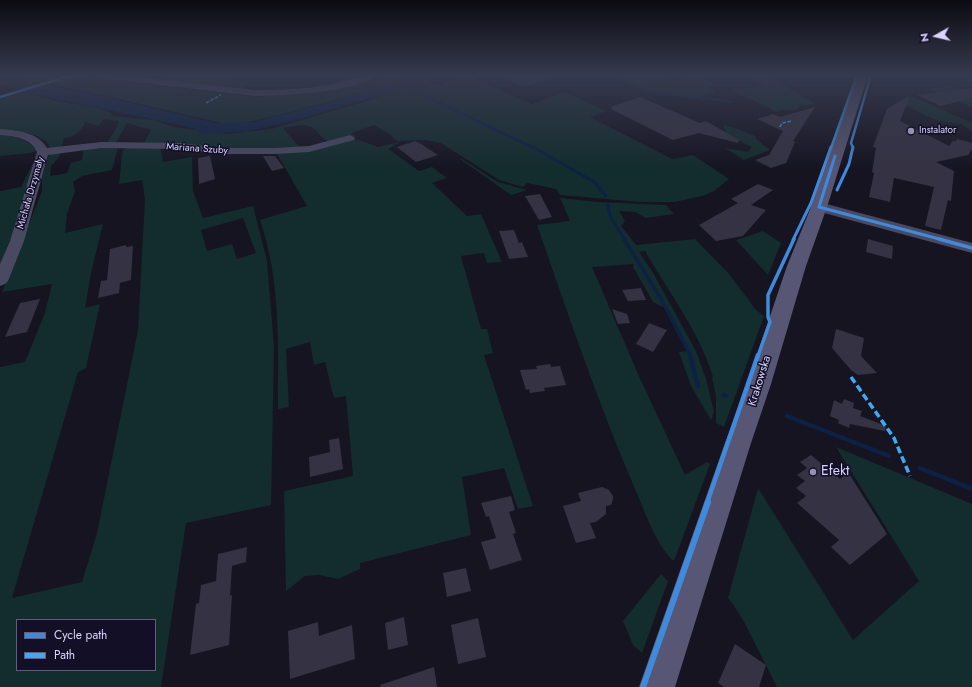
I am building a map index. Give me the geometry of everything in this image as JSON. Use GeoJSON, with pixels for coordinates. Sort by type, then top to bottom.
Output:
{"type":"FeatureCollection","features":[{"type":"Feature","properties":{"kind":"main road","name":"Krakowska"},"geometry":{"type":"LineString","coordinates":[[657,687],[738,443],[752,408],[778,324],[819,207],[852,107]]}},
{"type":"Feature","properties":{"kind":"street","name":"Michała Drzymały"},"geometry":{"type":"LineString","coordinates":[[0,132],[27,137],[39,144],[42,147],[43,152],[17,241],[0,281]]}},
{"type":"Feature","properties":{"kind":"street","name":"Mariana Szuby"},"geometry":{"type":"LineString","coordinates":[[43,152],[102,145],[180,146],[221,152],[276,151],[314,148],[350,138]]}},
{"type":"Feature","properties":{"kind":"street"},"geometry":{"type":"LineString","coordinates":[[819,207],[972,248]]}},
{"type":"Feature","properties":{"kind":"green space"},"geometry":{"type":"Polygon","coordinates":[[[0,107],[91,107],[103,110],[113,116],[154,120],[173,127],[227,134],[271,129],[346,107],[597,107],[606,111],[590,117],[672,159],[693,155],[729,179],[714,191],[702,196],[675,202],[641,202],[560,195],[556,189],[527,183],[523,187],[499,180],[441,143],[425,140],[397,141],[388,133],[374,125],[351,133],[356,137],[329,141],[324,139],[316,130],[308,126],[300,125],[283,128],[301,149],[274,150],[143,145],[151,130],[127,123],[115,144],[107,143],[119,121],[104,119],[98,126],[86,122],[77,133],[64,138],[61,149],[50,149],[48,143],[37,136],[29,133],[0,129],[0,107]]]}},
{"type":"Feature","properties":{"kind":"green space"},"geometry":{"type":"Polygon","coordinates":[[[153,107],[309,107],[257,120],[226,124],[153,107]]]}},
{"type":"Feature","properties":{"kind":"green space"},"geometry":{"type":"Polygon","coordinates":[[[767,107],[799,107],[795,110],[782,110],[777,112],[767,107]]]}},
{"type":"Feature","properties":{"kind":"green space"},"geometry":{"type":"Polygon","coordinates":[[[909,107],[936,107],[972,123],[972,132],[962,124],[938,121],[909,107]]]}},
{"type":"Feature","properties":{"kind":"green space"},"geometry":{"type":"Polygon","coordinates":[[[723,125],[736,128],[756,136],[755,138],[770,150],[744,160],[725,148],[748,152],[752,147],[727,135],[723,125]]]}},
{"type":"Feature","properties":{"kind":"green space"},"geometry":{"type":"Polygon","coordinates":[[[0,134],[16,137],[30,143],[37,151],[0,156],[0,134]]]}},
{"type":"Feature","properties":{"kind":"green space"},"geometry":{"type":"Polygon","coordinates":[[[349,138],[378,147],[400,142],[388,149],[419,171],[432,167],[447,178],[432,183],[467,216],[481,214],[502,262],[487,263],[484,253],[461,256],[481,329],[487,329],[493,353],[484,355],[533,506],[518,509],[504,468],[462,477],[471,535],[360,563],[360,569],[338,579],[319,575],[305,576],[286,591],[284,491],[353,476],[346,396],[334,398],[325,362],[314,365],[310,342],[286,349],[289,407],[278,409],[278,337],[275,290],[267,243],[260,220],[307,206],[276,152],[302,150],[349,138]]]}},
{"type":"Feature","properties":{"kind":"green space"},"geometry":{"type":"Polygon","coordinates":[[[84,147],[118,147],[112,170],[82,176],[73,182],[75,191],[67,214],[65,233],[103,224],[91,273],[85,308],[100,304],[86,368],[78,372],[12,598],[82,582],[97,533],[138,330],[145,199],[142,180],[119,184],[123,150],[127,148],[160,147],[163,162],[192,157],[193,191],[203,218],[253,206],[267,261],[274,347],[271,505],[186,523],[161,687],[0,687],[0,367],[25,362],[45,313],[52,284],[2,292],[42,191],[42,177],[49,155],[60,152],[59,157],[51,166],[50,176],[67,173],[71,163],[82,160],[84,147]],[[243,218],[201,230],[207,251],[232,244],[237,259],[256,253],[243,218]]]}},
{"type":"Feature","properties":{"kind":"green space"},"geometry":{"type":"Polygon","coordinates":[[[36,157],[18,221],[0,265],[0,191],[21,187],[36,157]]]}},
{"type":"Feature","properties":{"kind":"green space"},"geometry":{"type":"Polygon","coordinates":[[[460,159],[498,182],[527,190],[511,195],[460,159]]]}},
{"type":"Feature","properties":{"kind":"green space"},"geometry":{"type":"Polygon","coordinates":[[[560,198],[598,202],[666,205],[674,214],[646,218],[635,212],[619,211],[625,221],[621,226],[636,245],[695,239],[729,274],[756,310],[764,316],[724,427],[716,423],[716,396],[713,377],[700,344],[683,312],[645,251],[639,252],[652,271],[696,351],[706,379],[714,412],[711,420],[691,386],[679,352],[689,351],[669,310],[653,302],[633,267],[634,264],[592,267],[638,374],[685,475],[707,462],[710,464],[674,561],[656,537],[621,457],[537,225],[570,221],[560,198]]]}},
{"type":"Feature","properties":{"kind":"green space"},"geometry":{"type":"Polygon","coordinates":[[[763,231],[781,243],[768,275],[736,240],[763,231]]]}},
{"type":"Feature","properties":{"kind":"green space"},"geometry":{"type":"Polygon","coordinates":[[[836,447],[972,504],[972,687],[777,687],[744,622],[728,598],[758,488],[853,640],[919,581],[836,447]]]}},
{"type":"Feature","properties":{"kind":"green space"},"geometry":{"type":"Polygon","coordinates":[[[661,574],[668,581],[642,653],[633,645],[623,621],[661,574]]]}},
{"type":"Feature","properties":{"kind":"water"},"geometry":{"type":"Polygon","coordinates":[[[95,107],[148,107],[216,123],[253,122],[311,107],[341,107],[304,118],[246,132],[200,134],[193,128],[95,107]]]}},
{"type":"Feature","properties":{"kind":"building"},"geometry":{"type":"Polygon","coordinates":[[[610,107],[663,107],[700,123],[706,121],[739,140],[738,143],[699,133],[673,140],[611,109],[612,108],[610,107]]]}},
{"type":"Feature","properties":{"kind":"building"},"geometry":{"type":"Polygon","coordinates":[[[815,107],[793,141],[795,142],[786,163],[771,168],[755,160],[769,155],[783,131],[757,119],[773,114],[780,117],[815,107]]]}},
{"type":"Feature","properties":{"kind":"building"},"geometry":{"type":"Polygon","coordinates":[[[890,107],[905,107],[900,121],[949,146],[957,139],[972,143],[972,149],[968,155],[936,162],[954,171],[951,201],[948,200],[941,230],[925,226],[934,187],[894,178],[890,202],[869,197],[874,173],[872,172],[876,148],[873,147],[887,109],[890,107]]]}},
{"type":"Feature","properties":{"kind":"building"},"geometry":{"type":"Polygon","coordinates":[[[415,141],[438,155],[416,162],[397,147],[415,141]]]}},
{"type":"Feature","properties":{"kind":"building"},"geometry":{"type":"Polygon","coordinates":[[[210,156],[215,179],[199,184],[198,158],[210,156]]]}},
{"type":"Feature","properties":{"kind":"building"},"geometry":{"type":"Polygon","coordinates":[[[263,156],[275,156],[284,168],[272,171],[263,156]]]}},
{"type":"Feature","properties":{"kind":"building"},"geometry":{"type":"Polygon","coordinates":[[[758,184],[773,190],[751,205],[766,210],[743,236],[716,241],[699,225],[738,203],[731,199],[758,184]]]}},
{"type":"Feature","properties":{"kind":"building"},"geometry":{"type":"Polygon","coordinates":[[[540,194],[552,217],[539,220],[525,196],[540,194]]]}},
{"type":"Feature","properties":{"kind":"building"},"geometry":{"type":"Polygon","coordinates":[[[514,230],[519,243],[522,242],[528,257],[509,259],[499,231],[514,230]]]}},
{"type":"Feature","properties":{"kind":"building"},"geometry":{"type":"Polygon","coordinates":[[[868,239],[893,246],[892,259],[866,252],[868,239]]]}},
{"type":"Feature","properties":{"kind":"building"},"geometry":{"type":"Polygon","coordinates":[[[126,245],[126,247],[133,246],[131,280],[120,283],[119,293],[98,298],[101,281],[107,280],[110,249],[126,245]]]}},
{"type":"Feature","properties":{"kind":"building"},"geometry":{"type":"Polygon","coordinates":[[[641,288],[646,300],[628,301],[622,290],[641,288]]]}},
{"type":"Feature","properties":{"kind":"building"},"geometry":{"type":"Polygon","coordinates":[[[40,299],[27,332],[5,337],[20,303],[40,299]]]}},
{"type":"Feature","properties":{"kind":"building"},"geometry":{"type":"Polygon","coordinates":[[[612,309],[627,314],[630,323],[618,324],[612,309]]]}},
{"type":"Feature","properties":{"kind":"building"},"geometry":{"type":"Polygon","coordinates":[[[649,323],[667,330],[653,352],[636,344],[649,323]]]}},
{"type":"Feature","properties":{"kind":"building"},"geometry":{"type":"Polygon","coordinates":[[[836,329],[864,338],[861,356],[877,373],[858,375],[851,370],[832,348],[836,329]]]}},
{"type":"Feature","properties":{"kind":"building"},"geometry":{"type":"Polygon","coordinates":[[[550,364],[551,367],[560,366],[566,385],[544,388],[545,391],[530,393],[529,389],[526,390],[520,370],[537,369],[536,366],[550,364]]]}},
{"type":"Feature","properties":{"kind":"building"},"geometry":{"type":"Polygon","coordinates":[[[844,399],[854,403],[853,408],[862,411],[860,416],[886,426],[885,431],[850,424],[849,428],[838,423],[839,420],[830,416],[834,400],[842,404],[844,399]]]}},
{"type":"Feature","properties":{"kind":"building"},"geometry":{"type":"Polygon","coordinates":[[[339,438],[343,469],[310,477],[309,457],[330,452],[329,440],[339,438]]]}},
{"type":"Feature","properties":{"kind":"building"},"geometry":{"type":"Polygon","coordinates":[[[811,455],[840,479],[848,472],[887,534],[850,565],[831,547],[839,540],[797,503],[806,496],[796,488],[805,481],[797,475],[807,468],[800,462],[811,455]]]}},
{"type":"Feature","properties":{"kind":"building"},"geometry":{"type":"Polygon","coordinates":[[[602,487],[609,490],[613,496],[613,499],[611,505],[606,506],[606,514],[596,522],[590,523],[596,538],[576,543],[563,506],[581,501],[578,493],[602,487]]]}},
{"type":"Feature","properties":{"kind":"building"},"geometry":{"type":"Polygon","coordinates":[[[511,496],[515,510],[509,512],[516,533],[513,534],[522,560],[490,570],[481,542],[496,538],[489,516],[486,517],[481,503],[511,496]]]}},
{"type":"Feature","properties":{"kind":"building"},"geometry":{"type":"Polygon","coordinates":[[[247,547],[246,562],[232,566],[229,645],[190,655],[196,604],[199,603],[201,585],[216,581],[218,554],[247,547]]]}},
{"type":"Feature","properties":{"kind":"building"},"geometry":{"type":"Polygon","coordinates":[[[466,568],[471,591],[447,597],[443,573],[466,568]]]}},
{"type":"Feature","properties":{"kind":"building"},"geometry":{"type":"Polygon","coordinates":[[[404,617],[408,645],[388,650],[385,623],[404,617]]]}},
{"type":"Feature","properties":{"kind":"building"},"geometry":{"type":"Polygon","coordinates":[[[478,618],[486,657],[458,664],[451,625],[478,618]]]}},
{"type":"Feature","properties":{"kind":"building"},"geometry":{"type":"Polygon","coordinates":[[[318,622],[319,636],[352,625],[355,659],[290,679],[288,631],[318,622]]]}},
{"type":"Feature","properties":{"kind":"building"},"geometry":{"type":"Polygon","coordinates":[[[735,644],[766,665],[759,687],[724,687],[718,683],[735,644]]]}},
{"type":"Feature","properties":{"kind":"building"},"geometry":{"type":"Polygon","coordinates":[[[434,667],[437,687],[381,687],[380,685],[434,667]]]}},
{"type":"Feature","properties":{"kind":"waterway"},"geometry":{"type":"LineString","coordinates":[[449,107],[534,148]]}},
{"type":"Feature","properties":{"kind":"waterway"},"geometry":{"type":"LineString","coordinates":[[533,147],[594,182],[606,196]]}},
{"type":"Feature","properties":{"kind":"waterway"},"geometry":{"type":"LineString","coordinates":[[608,205],[610,216],[625,240]]}},
{"type":"Feature","properties":{"kind":"waterway"},"geometry":{"type":"LineString","coordinates":[[624,239],[661,299],[691,356]]}},
{"type":"Feature","properties":{"kind":"waterway"},"geometry":{"type":"LineString","coordinates":[[690,355],[698,386]]}},
{"type":"Feature","properties":{"kind":"waterway"},"geometry":{"type":"LineString","coordinates":[[787,416],[889,456]]}},
{"type":"Feature","properties":{"kind":"waterway"},"geometry":{"type":"LineString","coordinates":[[920,468],[972,489]]}},
{"type":"Feature","properties":{"kind":"marked path"},"geometry":{"type":"LineString","coordinates":[[780,127],[782,123],[792,121]]}},
{"type":"Feature","properties":{"kind":"marked path"},"geometry":{"type":"LineString","coordinates":[[851,377],[894,438],[910,476]]}},
{"type":"Feature","properties":{"kind":"cycle path"},"geometry":{"type":"LineString","coordinates":[[643,687],[770,322],[768,317],[768,295],[811,203],[845,107]]}},
{"type":"Feature","properties":{"kind":"cycle path"},"geometry":{"type":"LineString","coordinates":[[837,190],[847,170],[853,153],[851,143],[862,107]]}},
{"type":"Feature","properties":{"kind":"cycle path"},"geometry":{"type":"LineString","coordinates":[[835,156],[819,207],[972,248]]}},
{"type":"Feature","properties":{"kind":"place","name":"Instalator"},"geometry":{"type":"Point","coordinates":[911,131]}},
{"type":"Feature","properties":{"kind":"place","name":"Efekt"},"geometry":{"type":"Point","coordinates":[813,472]}}]}
